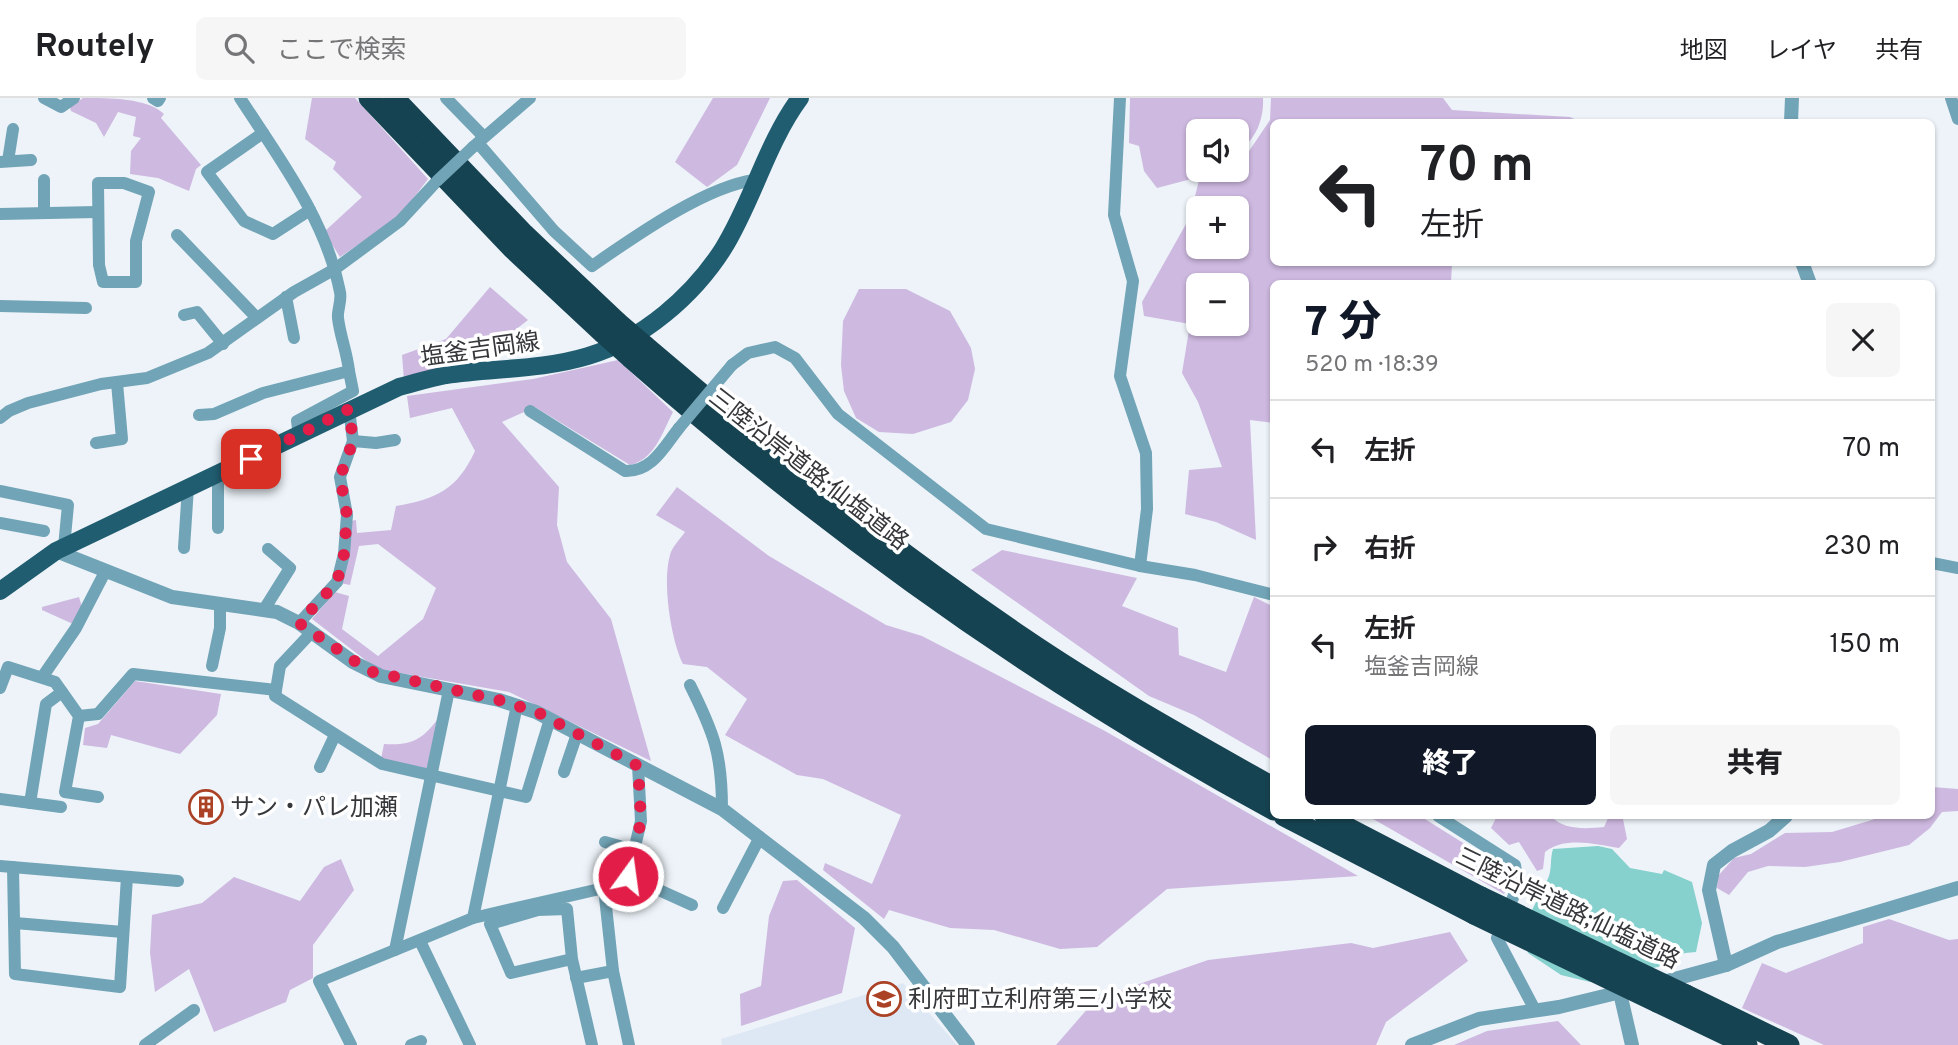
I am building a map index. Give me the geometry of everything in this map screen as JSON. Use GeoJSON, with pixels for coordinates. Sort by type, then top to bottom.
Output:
{"type":"FeatureCollection","features":[{"type":"Feature","properties":{"kind":"highway","name":"三陸沿岸道路;仙塩道路"},"geometry":{"type":"LineString","coordinates":[[369,98],[512,248],[610,327],[806,505],[1014,653],[1134,729],[1270,808]]}},
{"type":"Feature","properties":{"kind":"highway","name":"三陸沿岸道路;仙塩道路"},"geometry":{"type":"LineString","coordinates":[[394,98],[610,327]]}},
{"type":"Feature","properties":{"kind":"highway","name":"三陸沿岸道路;仙塩道路"},"geometry":{"type":"LineString","coordinates":[[638,352],[917,564],[1026,639],[1152,719],[1270,786]]}},
{"type":"Feature","properties":{"kind":"highway","name":"三陸沿岸道路;仙塩道路"},"geometry":{"type":"LineString","coordinates":[[1290,819],[1478,906],[1686,995],[1789,1045]]}},
{"type":"Feature","properties":{"kind":"highway","name":"三陸沿岸道路;仙塩道路"},"geometry":{"type":"LineString","coordinates":[[1330,819],[1478,906],[1657,1002],[1747,1045]]}},
{"type":"Feature","properties":{"kind":"main road","name":"塩釜吉岡線"},"geometry":{"type":"LineString","coordinates":[[0,591],[60,549],[299,436],[349,409],[411,384],[444,376],[543,366],[589,356],[657,320],[701,278],[723,248],[755,180],[800,98]]}},
{"type":"Feature","properties":{"kind":"street"},"geometry":{"type":"LineString","coordinates":[[44,98],[61,107],[74,98]]}},
{"type":"Feature","properties":{"kind":"street"},"geometry":{"type":"LineString","coordinates":[[153,98],[158,101],[160,98]]}},
{"type":"Feature","properties":{"kind":"street"},"geometry":{"type":"LineString","coordinates":[[240,98],[310,210],[335,269],[341,296],[338,317],[347,348],[353,391],[297,421],[299,436]]}},
{"type":"Feature","properties":{"kind":"street"},"geometry":{"type":"LineString","coordinates":[[446,98],[478,142],[554,231],[593,266],[639,234],[732,183],[755,180]]}},
{"type":"Feature","properties":{"kind":"street"},"geometry":{"type":"LineString","coordinates":[[0,418],[28,402],[101,384],[147,378],[223,344],[286,297],[335,269],[400,221],[478,142],[530,98]]}},
{"type":"Feature","properties":{"kind":"street"},"geometry":{"type":"LineString","coordinates":[[1120,98],[1114,215],[1133,281],[1119,376],[1146,453],[1147,509],[1140,566]]}},
{"type":"Feature","properties":{"kind":"street"},"geometry":{"type":"LineString","coordinates":[[1791,98],[1791,119]]}},
{"type":"Feature","properties":{"kind":"street"},"geometry":{"type":"LineString","coordinates":[[1951,98],[1958,119]]}},
{"type":"Feature","properties":{"kind":"street"},"geometry":{"type":"LineString","coordinates":[[13,129],[4,162],[31,160]]}},
{"type":"Feature","properties":{"kind":"street"},"geometry":{"type":"LineString","coordinates":[[263,133],[207,173],[244,221],[273,233],[310,210]]}},
{"type":"Feature","properties":{"kind":"street"},"geometry":{"type":"LineString","coordinates":[[44,180],[44,211]]}},
{"type":"Feature","properties":{"kind":"street"},"geometry":{"type":"LineString","coordinates":[[98,183],[124,183],[149,191],[136,241],[136,282],[103,282],[97,212],[98,183]]}},
{"type":"Feature","properties":{"kind":"street"},"geometry":{"type":"LineString","coordinates":[[0,214],[97,212]]}},
{"type":"Feature","properties":{"kind":"street"},"geometry":{"type":"LineString","coordinates":[[177,235],[257,318]]}},
{"type":"Feature","properties":{"kind":"street"},"geometry":{"type":"LineString","coordinates":[[286,297],[294,338]]}},
{"type":"Feature","properties":{"kind":"street"},"geometry":{"type":"LineString","coordinates":[[0,306],[86,308]]}},
{"type":"Feature","properties":{"kind":"street"},"geometry":{"type":"LineString","coordinates":[[184,315],[197,312],[223,344]]}},
{"type":"Feature","properties":{"kind":"street"},"geometry":{"type":"LineString","coordinates":[[530,411],[625,471],[643,469],[652,462],[732,365],[748,353],[775,347],[795,358],[838,414],[986,529],[1270,594]]}},
{"type":"Feature","properties":{"kind":"street"},"geometry":{"type":"LineString","coordinates":[[199,415],[214,414],[263,393],[349,371]]}},
{"type":"Feature","properties":{"kind":"street"},"geometry":{"type":"LineString","coordinates":[[96,443],[122,439],[117,383]]}},
{"type":"Feature","properties":{"kind":"street"},"geometry":{"type":"LineString","coordinates":[[299,623],[337,582],[346,533],[340,471],[353,441],[349,409]]}},
{"type":"Feature","properties":{"kind":"street"},"geometry":{"type":"LineString","coordinates":[[353,441],[376,443],[395,440]]}},
{"type":"Feature","properties":{"kind":"street"},"geometry":{"type":"LineString","coordinates":[[218,475],[218,528]]}},
{"type":"Feature","properties":{"kind":"street"},"geometry":{"type":"LineString","coordinates":[[184,548],[188,487]]}},
{"type":"Feature","properties":{"kind":"street"},"geometry":{"type":"LineString","coordinates":[[0,491],[68,505],[60,549],[105,572],[172,597],[265,608],[299,623],[369,671],[517,705],[550,719],[722,809],[830,889],[893,947],[968,1045]]}},
{"type":"Feature","properties":{"kind":"street"},"geometry":{"type":"LineString","coordinates":[[0,523],[44,531]]}},
{"type":"Feature","properties":{"kind":"street"},"geometry":{"type":"LineString","coordinates":[[265,608],[296,567],[268,549]]}},
{"type":"Feature","properties":{"kind":"street"},"geometry":{"type":"LineString","coordinates":[[1935,563],[1958,568]]}},
{"type":"Feature","properties":{"kind":"street"},"geometry":{"type":"LineString","coordinates":[[43,676],[76,628],[105,572]]}},
{"type":"Feature","properties":{"kind":"street"},"geometry":{"type":"LineString","coordinates":[[212,666],[220,628],[220,604]]}},
{"type":"Feature","properties":{"kind":"street"},"geometry":{"type":"LineString","coordinates":[[312,633],[280,666],[275,696],[382,764],[526,797],[550,719]]}},
{"type":"Feature","properties":{"kind":"street"},"geometry":{"type":"LineString","coordinates":[[0,688],[8,667],[55,682],[79,716],[65,792],[97,797]]}},
{"type":"Feature","properties":{"kind":"street"},"geometry":{"type":"LineString","coordinates":[[79,716],[98,714],[133,674],[276,690]]}},
{"type":"Feature","properties":{"kind":"street"},"geometry":{"type":"LineString","coordinates":[[690,685],[714,733],[722,784],[722,809]]}},
{"type":"Feature","properties":{"kind":"street"},"geometry":{"type":"LineString","coordinates":[[395,950],[449,690]]}},
{"type":"Feature","properties":{"kind":"street"},"geometry":{"type":"LineString","coordinates":[[30,803],[46,704],[62,692]]}},
{"type":"Feature","properties":{"kind":"street"},"geometry":{"type":"LineString","coordinates":[[473,918],[517,705]]}},
{"type":"Feature","properties":{"kind":"street"},"geometry":{"type":"LineString","coordinates":[[564,772],[577,734]]}},
{"type":"Feature","properties":{"kind":"street"},"geometry":{"type":"LineString","coordinates":[[320,767],[335,735]]}},
{"type":"Feature","properties":{"kind":"street"},"geometry":{"type":"LineString","coordinates":[[628,876],[641,821],[638,766]]}},
{"type":"Feature","properties":{"kind":"street"},"geometry":{"type":"LineString","coordinates":[[0,799],[61,807]]}},
{"type":"Feature","properties":{"kind":"street"},"geometry":{"type":"LineString","coordinates":[[1443,819],[1515,865],[1518,886],[1497,938],[1535,1010]]}},
{"type":"Feature","properties":{"kind":"street"},"geometry":{"type":"LineString","coordinates":[[1726,965],[1709,890],[1714,864],[1769,831],[1783,819]]}},
{"type":"Feature","properties":{"kind":"street"},"geometry":{"type":"LineString","coordinates":[[723,908],[760,837]]}},
{"type":"Feature","properties":{"kind":"street"},"geometry":{"type":"LineString","coordinates":[[605,842],[634,850]]}},
{"type":"Feature","properties":{"kind":"street"},"geometry":{"type":"LineString","coordinates":[[127,877],[120,987],[15,974],[15,923],[6,866],[177,881]]}},
{"type":"Feature","properties":{"kind":"street"},"geometry":{"type":"LineString","coordinates":[[351,1045],[319,981],[473,918],[604,888],[628,876]]}},
{"type":"Feature","properties":{"kind":"street"},"geometry":{"type":"LineString","coordinates":[[628,876],[692,905]]}},
{"type":"Feature","properties":{"kind":"street"},"geometry":{"type":"LineString","coordinates":[[604,888],[613,971],[629,1045]]}},
{"type":"Feature","properties":{"kind":"street"},"geometry":{"type":"LineString","coordinates":[[1412,1045],[1479,1019],[1620,993],[1726,965],[1777,942],[1958,888]]}},
{"type":"Feature","properties":{"kind":"street"},"geometry":{"type":"LineString","coordinates":[[572,959],[511,973],[490,925],[538,910],[567,909],[572,959],[592,1045]]}},
{"type":"Feature","properties":{"kind":"street"},"geometry":{"type":"LineString","coordinates":[[15,923],[124,932]]}},
{"type":"Feature","properties":{"kind":"street"},"geometry":{"type":"LineString","coordinates":[[420,941],[470,1045]]}},
{"type":"Feature","properties":{"kind":"street"},"geometry":{"type":"LineString","coordinates":[[576,978],[613,971]]}},
{"type":"Feature","properties":{"kind":"street"},"geometry":{"type":"LineString","coordinates":[[1620,993],[1632,1045]]}},
{"type":"Feature","properties":{"kind":"street"},"geometry":{"type":"LineString","coordinates":[[145,1045],[194,1010]]}},
{"type":"Feature","properties":{"kind":"shaded area"},"geometry":{"type":"Polygon","coordinates":[[[83,98],[138,102],[164,114],[161,118],[201,165],[196,169],[189,191],[158,178],[130,174],[131,151],[141,138],[133,136],[136,117],[118,112],[104,137],[96,123],[71,111],[70,107],[83,98]]]}},
{"type":"Feature","properties":{"kind":"shaded area"},"geometry":{"type":"Polygon","coordinates":[[[312,98],[355,98],[428,179],[400,216],[340,257],[324,232],[362,197],[333,169],[336,162],[305,139],[312,98]]]}},
{"type":"Feature","properties":{"kind":"shaded area"},"geometry":{"type":"Polygon","coordinates":[[[713,98],[770,98],[737,165],[707,187],[675,162],[713,98]]]}},
{"type":"Feature","properties":{"kind":"shaded area"},"geometry":{"type":"Polygon","coordinates":[[[1130,98],[1263,98],[1258,129],[1249,141],[1249,119],[1186,119],[1186,180],[1157,188],[1144,171],[1139,146],[1129,143],[1130,98]]]}},
{"type":"Feature","properties":{"kind":"shaded area"},"geometry":{"type":"Polygon","coordinates":[[[1271,98],[1443,98],[1452,110],[1574,119],[1270,119],[1271,98]]]}},
{"type":"Feature","properties":{"kind":"shaded area"},"geometry":{"type":"Polygon","coordinates":[[[1270,120],[1270,266],[1452,266],[1451,280],[1270,280],[1270,422],[1250,420],[1256,540],[1216,522],[1185,514],[1189,470],[1222,467],[1198,402],[1182,373],[1188,336],[1249,336],[1249,273],[1186,273],[1186,323],[1144,316],[1142,302],[1186,224],[1186,259],[1249,259],[1249,196],[1195,196],[1199,182],[1249,182],[1249,151],[1270,120]]]}},
{"type":"Feature","properties":{"kind":"shaded area"},"geometry":{"type":"Polygon","coordinates":[[[490,287],[528,320],[467,367],[404,380],[402,355],[446,339],[490,287]]]}},
{"type":"Feature","properties":{"kind":"shaded area"},"geometry":{"type":"Polygon","coordinates":[[[859,289],[906,289],[950,311],[971,348],[975,369],[968,400],[951,422],[913,434],[879,432],[856,418],[844,391],[841,365],[843,321],[859,289]]]}},
{"type":"Feature","properties":{"kind":"shaded area"},"geometry":{"type":"Polygon","coordinates":[[[618,360],[673,412],[657,444],[639,462],[630,465],[535,407],[502,422],[559,487],[557,525],[567,562],[611,619],[651,761],[509,692],[377,669],[312,619],[335,592],[349,596],[342,629],[378,656],[423,619],[436,588],[378,544],[359,546],[350,585],[340,583],[351,521],[356,520],[357,533],[391,530],[396,506],[434,496],[453,484],[475,451],[452,408],[410,418],[407,396],[533,379],[618,360]]]}},
{"type":"Feature","properties":{"kind":"shaded area"},"geometry":{"type":"Polygon","coordinates":[[[677,487],[769,556],[886,625],[922,636],[1105,731],[1358,876],[1167,889],[1097,947],[1060,949],[994,930],[950,928],[889,910],[884,919],[823,870],[825,863],[872,884],[901,815],[823,779],[797,775],[725,735],[747,699],[707,667],[683,664],[672,626],[667,580],[671,552],[685,532],[656,515],[677,487]]]}},
{"type":"Feature","properties":{"kind":"shaded area"},"geometry":{"type":"Polygon","coordinates":[[[1002,550],[1137,578],[1122,606],[1178,628],[1179,655],[1226,672],[1254,597],[1270,605],[1270,759],[1194,715],[1149,696],[971,570],[1002,550]]]}},
{"type":"Feature","properties":{"kind":"shaded area"},"geometry":{"type":"Polygon","coordinates":[[[79,597],[82,607],[73,624],[42,610],[42,607],[79,597]]]}},
{"type":"Feature","properties":{"kind":"shaded area"},"geometry":{"type":"Polygon","coordinates":[[[135,681],[221,694],[217,715],[180,754],[111,735],[107,748],[83,745],[85,728],[98,724],[135,681]]]}},
{"type":"Feature","properties":{"kind":"shaded area"},"geometry":{"type":"Polygon","coordinates":[[[437,720],[427,769],[381,759],[384,744],[401,744],[415,740],[437,720]]]}},
{"type":"Feature","properties":{"kind":"shaded area"},"geometry":{"type":"Polygon","coordinates":[[[1935,787],[1958,789],[1958,811],[1942,812],[1930,828],[1909,845],[1840,862],[1805,867],[1768,866],[1748,872],[1729,895],[1717,888],[1718,876],[1734,858],[1751,854],[1785,833],[1832,832],[1875,819],[1935,819],[1935,787]]]}},
{"type":"Feature","properties":{"kind":"shaded area"},"geometry":{"type":"Polygon","coordinates":[[[1373,819],[1425,819],[1508,871],[1510,882],[1504,894],[1373,819]]]}},
{"type":"Feature","properties":{"kind":"shaded area"},"geometry":{"type":"Polygon","coordinates":[[[1496,819],[1554,819],[1575,828],[1589,828],[1604,827],[1608,819],[1623,819],[1627,839],[1619,848],[1581,842],[1553,847],[1545,852],[1543,869],[1537,871],[1519,842],[1509,845],[1491,828],[1496,819]]]}},
{"type":"Feature","properties":{"kind":"shaded area"},"geometry":{"type":"Polygon","coordinates":[[[341,859],[354,890],[313,945],[313,978],[290,990],[286,1002],[214,1032],[189,969],[155,992],[150,953],[152,915],[202,903],[234,877],[300,901],[324,867],[341,859]]]}},
{"type":"Feature","properties":{"kind":"shaded area"},"geometry":{"type":"Polygon","coordinates":[[[797,880],[855,928],[842,993],[741,1026],[740,994],[761,986],[769,916],[783,881],[797,880]]]}},
{"type":"Feature","properties":{"kind":"shaded area"},"geometry":{"type":"Polygon","coordinates":[[[1889,919],[1949,940],[1958,939],[1958,1045],[1824,1045],[1742,1008],[1762,963],[1786,973],[1863,943],[1863,927],[1889,919]]]}},
{"type":"Feature","properties":{"kind":"shaded area"},"geometry":{"type":"Polygon","coordinates":[[[1450,932],[1468,961],[1386,1022],[1376,1045],[1056,1045],[1096,999],[1208,960],[1351,943],[1373,948],[1450,932]]]}},
{"type":"Feature","properties":{"kind":"shaded area","name":"利府町立利府第三小学校"},"geometry":{"type":"Polygon","coordinates":[[[903,983],[957,1045],[722,1045],[721,1039],[903,983]]]}},
{"type":"Feature","properties":{"kind":"shaded area"},"geometry":{"type":"Polygon","coordinates":[[[1558,1021],[1581,1045],[1454,1045],[1487,1031],[1558,1021]]]}},
{"type":"Feature","properties":{"kind":"water"},"geometry":{"type":"Polygon","coordinates":[[[1598,846],[1612,849],[1630,868],[1662,874],[1664,870],[1692,882],[1702,923],[1696,952],[1685,953],[1662,966],[1590,982],[1561,975],[1528,953],[1528,923],[1549,876],[1553,849],[1598,846]]]}},
{"type":"Feature","properties":{"kind":"place","name":"サン・パレ加瀬"},"geometry":{"type":"Point","coordinates":[206,807]}},
{"type":"Feature","properties":{"kind":"place","name":"利府町立利府第三小学校"},"geometry":{"type":"Point","coordinates":[884,999]}},
{"type":"Feature","properties":{"kind":"route"},"geometry":{"type":"LineString","coordinates":[[251,459],[349,409],[353,441],[340,471],[347,515],[344,554],[337,582],[299,623],[369,671],[381,676],[499,700],[537,712],[638,766],[641,821],[628,876]]}}]}
